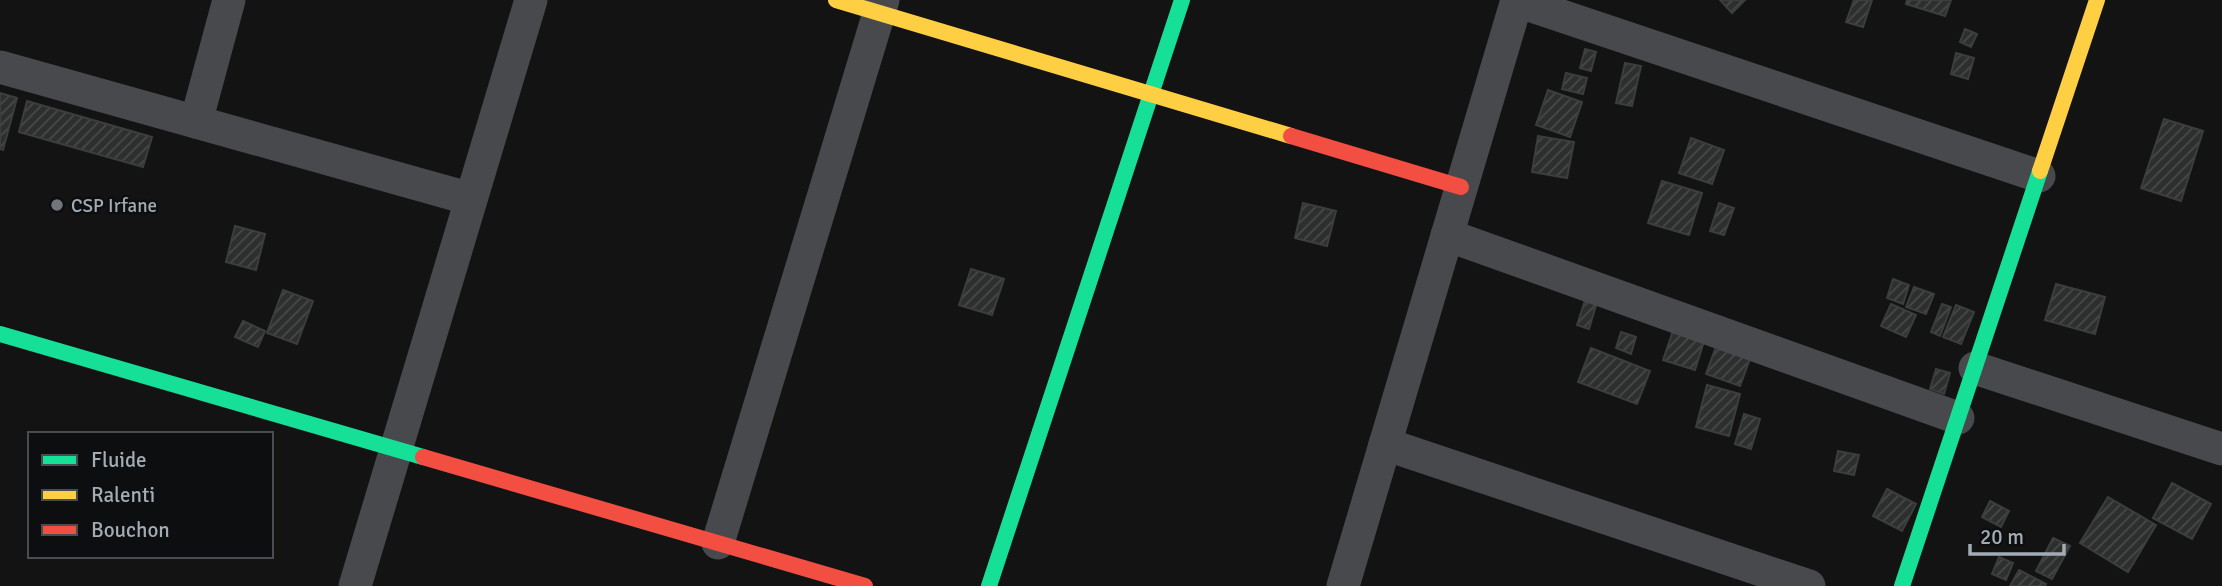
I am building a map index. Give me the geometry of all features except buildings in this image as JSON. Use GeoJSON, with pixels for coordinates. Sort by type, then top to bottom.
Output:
{"type":"FeatureCollection","features":[{"type":"Feature","properties":{"kind":"street"},"geometry":{"type":"LineString","coordinates":[[196,122],[229,0]]}},
{"type":"Feature","properties":{"kind":"street"},"geometry":{"type":"LineString","coordinates":[[355,586],[531,0]]}},
{"type":"Feature","properties":{"kind":"street"},"geometry":{"type":"LineString","coordinates":[[836,0],[881,6],[1151,94],[1461,187]]}},
{"type":"Feature","properties":{"kind":"street"},"geometry":{"type":"LineString","coordinates":[[989,586],[1182,0]]}},
{"type":"Feature","properties":{"kind":"street"},"geometry":{"type":"LineString","coordinates":[[1343,586],[1517,0],[2039,176]]}},
{"type":"Feature","properties":{"kind":"street"},"geometry":{"type":"LineString","coordinates":[[1902,586],[2097,0]]}},
{"type":"Feature","properties":{"kind":"street"},"geometry":{"type":"LineString","coordinates":[[718,543],[881,6]]}},
{"type":"Feature","properties":{"kind":"street"},"geometry":{"type":"LineString","coordinates":[[0,67],[471,199]]}},
{"type":"Feature","properties":{"kind":"street"},"geometry":{"type":"LineString","coordinates":[[1447,235],[1958,418]]}},
{"type":"Feature","properties":{"kind":"street"},"geometry":{"type":"LineString","coordinates":[[0,334],[865,586]]}},
{"type":"Feature","properties":{"kind":"street"},"geometry":{"type":"LineString","coordinates":[[1975,369],[2222,449]]}},
{"type":"Feature","properties":{"kind":"street"},"geometry":{"type":"LineString","coordinates":[[1385,444],[1809,586]]}},
{"type":"Feature","properties":{"kind":"traffic: fast"},"geometry":{"type":"LineString","coordinates":[[989,586],[1182,0]]}},
{"type":"Feature","properties":{"kind":"traffic: fast"},"geometry":{"type":"LineString","coordinates":[[1902,586],[2040,171]]}},
{"type":"Feature","properties":{"kind":"traffic: fast"},"geometry":{"type":"LineString","coordinates":[[0,334],[423,457]]}},
{"type":"Feature","properties":{"kind":"traffic: slow"},"geometry":{"type":"LineString","coordinates":[[836,0],[1291,136]]}},
{"type":"Feature","properties":{"kind":"traffic: slow"},"geometry":{"type":"LineString","coordinates":[[2040,171],[2097,0]]}},
{"type":"Feature","properties":{"kind":"traffic: jam"},"geometry":{"type":"LineString","coordinates":[[1291,136],[1461,187]]}},
{"type":"Feature","properties":{"kind":"traffic: jam"},"geometry":{"type":"LineString","coordinates":[[423,457],[865,586]]}},
{"type":"Feature","properties":{"kind":"place","name":"CSP Irfane"},"geometry":{"type":"Point","coordinates":[57,205]}}]}
